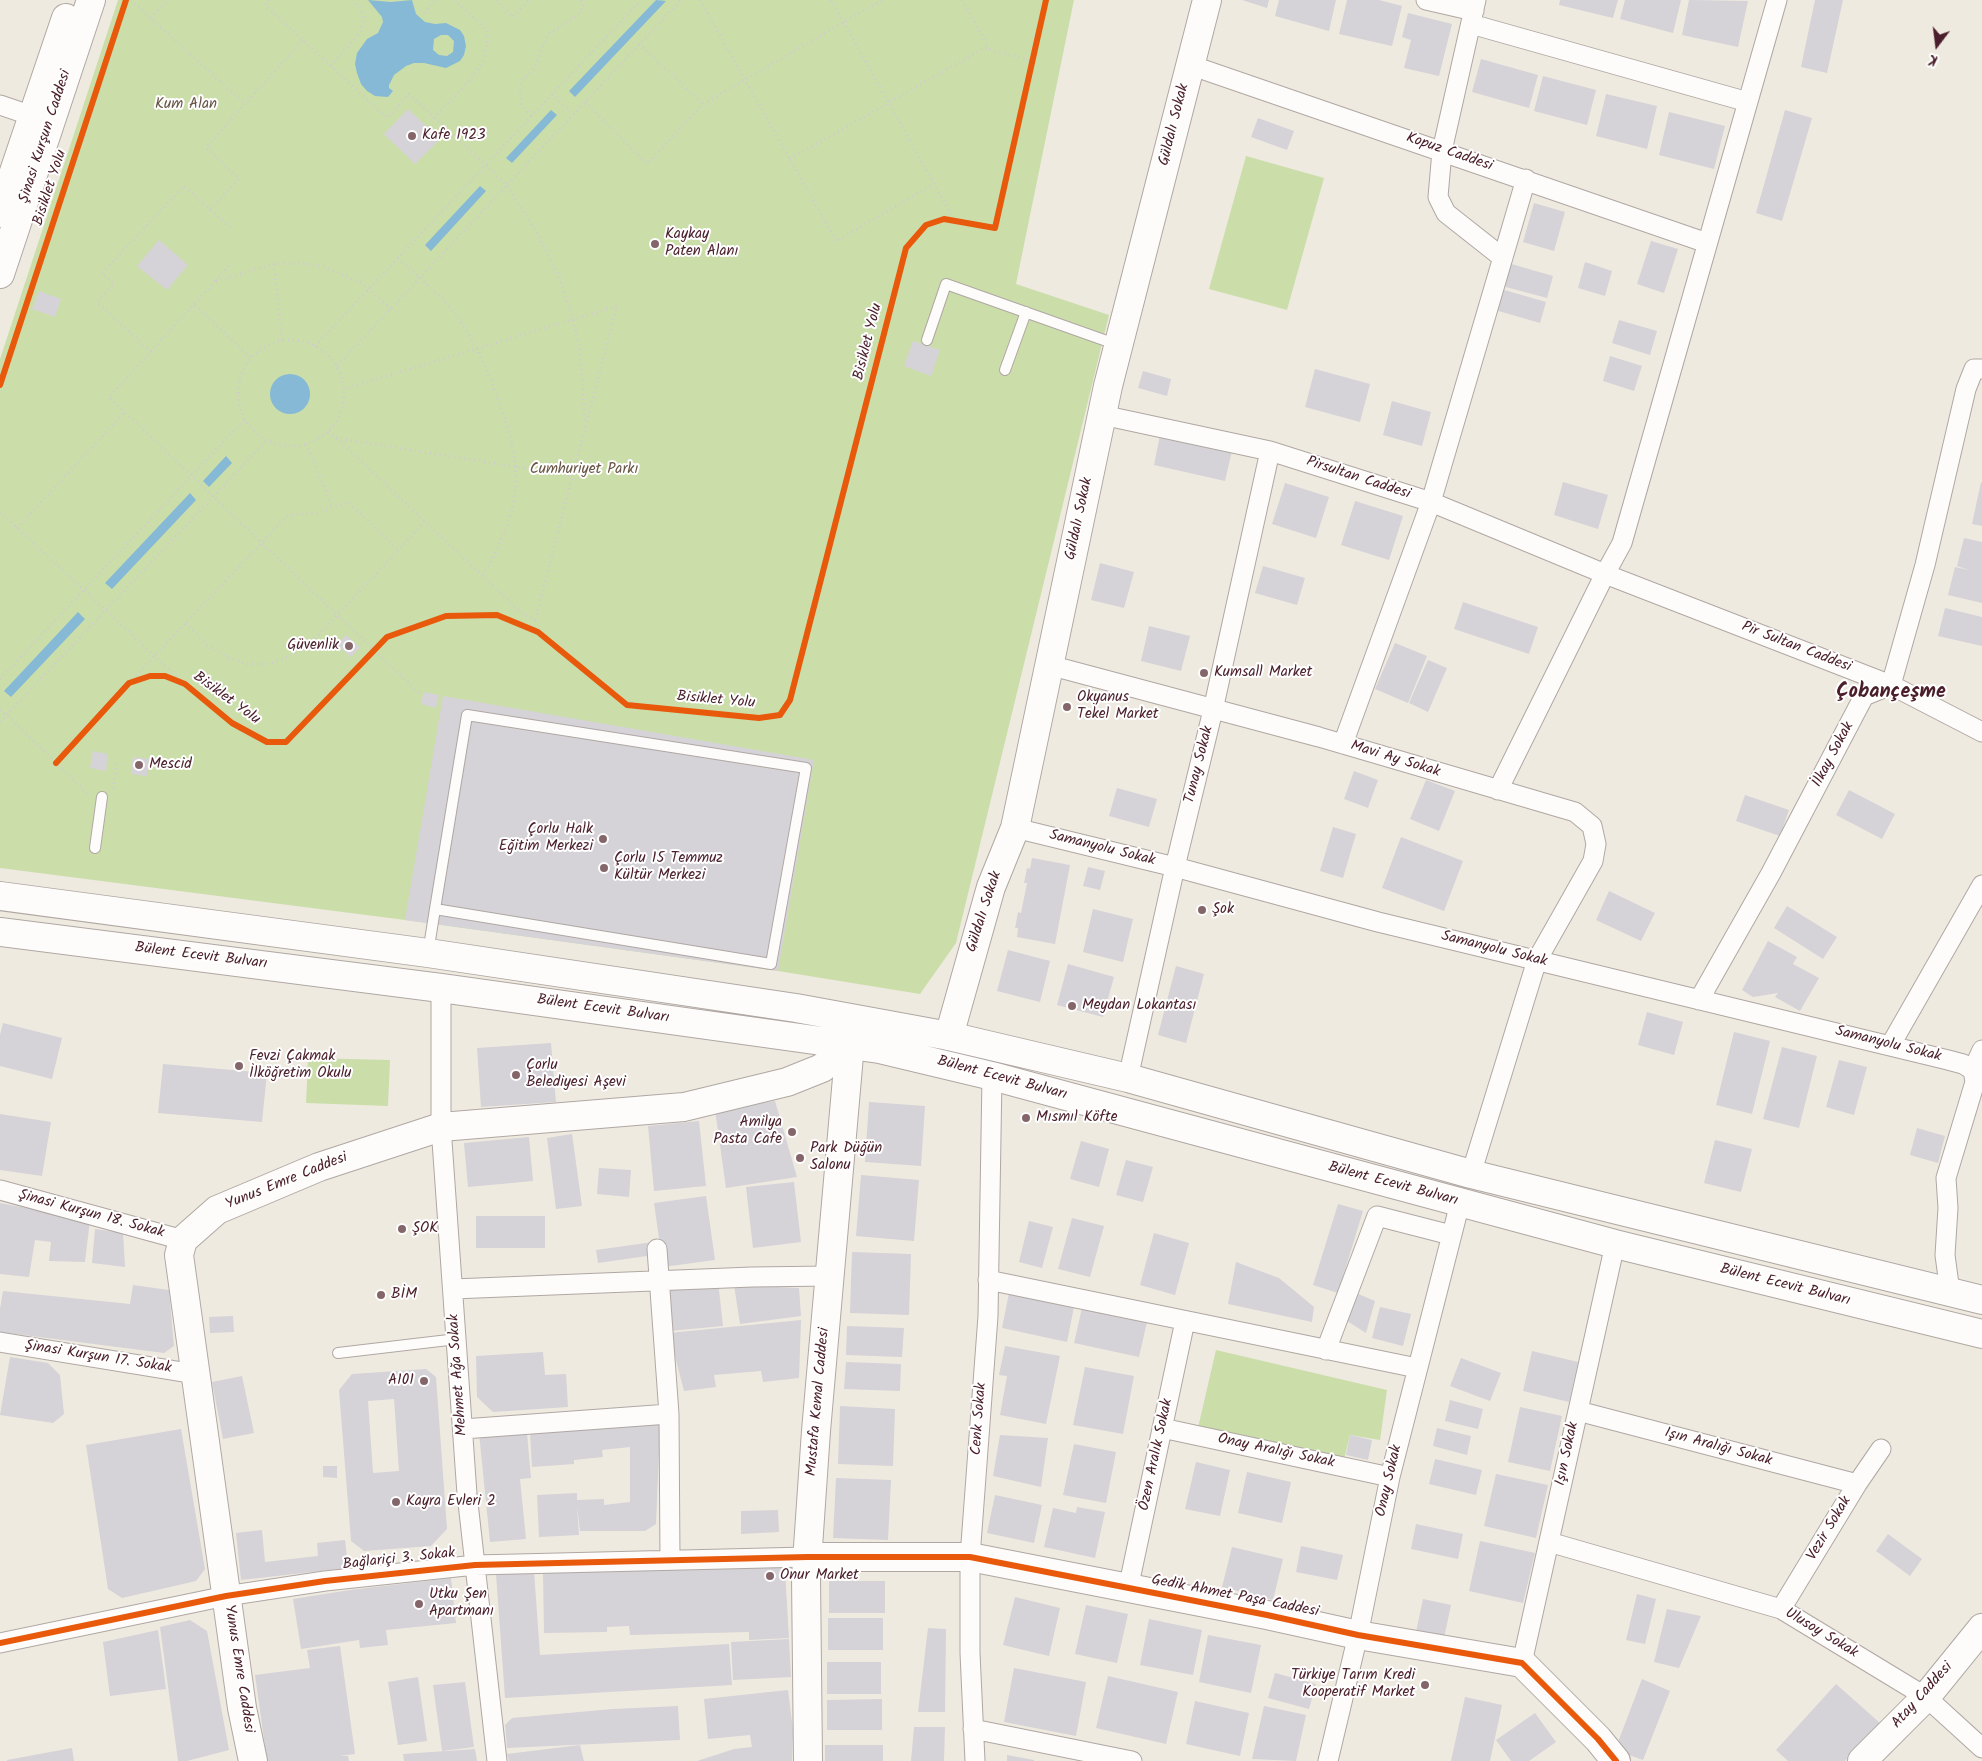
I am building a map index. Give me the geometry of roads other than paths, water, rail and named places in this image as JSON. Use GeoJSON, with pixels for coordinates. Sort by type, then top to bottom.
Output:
{"type":"FeatureCollection","features":[{"type":"Feature","properties":{"kind":"main road","name":"Şinasi Kurşun Caddesi"},"geometry":{"type":"LineString","coordinates":[[0,274],[72,0]]}},
{"type":"Feature","properties":{"kind":"main road","name":"Şinasi Kurşun Caddesi"},"geometry":{"type":"LineString","coordinates":[[0,213],[91,0]]}},
{"type":"Feature","properties":{"kind":"main road","name":"Güldalı Sokak"},"geometry":{"type":"LineString","coordinates":[[949,1036],[991,887],[1015,828],[1102,415],[1207,0]]}},
{"type":"Feature","properties":{"kind":"main road","name":"Bülent Ecevit Bulvarı"},"geometry":{"type":"LineString","coordinates":[[0,896],[428,953],[852,1031],[880,1048],[992,1076],[1615,1244],[1982,1334]]}},
{"type":"Feature","properties":{"kind":"main road","name":"Bülent Ecevit Bulvarı"},"geometry":{"type":"LineString","coordinates":[[0,932],[442,988],[852,1031],[949,1036],[1128,1078],[1471,1174],[1982,1300]]}},
{"type":"Feature","properties":{"kind":"main road","name":"Yunus Emre Caddesi"},"geometry":{"type":"LineString","coordinates":[[253,1761],[242,1708],[179,1255],[183,1240],[217,1210],[319,1167],[440,1128],[684,1107],[787,1082],[822,1068],[852,1031]]}},
{"type":"Feature","properties":{"kind":"main road","name":"Mustafa Kemal Caddesi"},"geometry":{"type":"LineString","coordinates":[[808,1761],[807,1557],[816,1430],[852,1031]]}},
{"type":"Feature","properties":{"kind":"main road"},"geometry":{"type":"LineString","coordinates":[[880,1048],[949,1036],[992,1076]]}},
{"type":"Feature","properties":{"kind":"main road"},"geometry":{"type":"LineString","coordinates":[[992,1076],[997,1047]]}},
{"type":"Feature","properties":{"kind":"main road","name":"Gedik Ahmet Paşa Caddesi"},"geometry":{"type":"LineString","coordinates":[[807,1557],[970,1557],[1267,1615],[1358,1635],[1522,1663]]}},
{"type":"Feature","properties":{"kind":"main road","name":"Atay Caddesi"},"geometry":{"type":"LineString","coordinates":[[1862,1761],[1926,1697],[1982,1628]]}},
{"type":"Feature","properties":{"kind":"main road"},"geometry":{"type":"LineString","coordinates":[[1522,1663],[1598,1739],[1616,1761]]}},
{"type":"Feature","properties":{"kind":"street"},"geometry":{"type":"LineString","coordinates":[[1426,0],[1474,12],[1748,102]]}},
{"type":"Feature","properties":{"kind":"street"},"geometry":{"type":"LineString","coordinates":[[1498,790],[1622,543],[1777,0]]}},
{"type":"Feature","properties":{"kind":"street"},"geometry":{"type":"LineString","coordinates":[[1474,12],[1442,151],[1438,197],[1446,213],[1503,258]]}},
{"type":"Feature","properties":{"kind":"street","name":"Kopuz Caddesi"},"geometry":{"type":"LineString","coordinates":[[1190,65],[1526,179],[1707,243]]}},
{"type":"Feature","properties":{"kind":"street"},"geometry":{"type":"LineString","coordinates":[[0,105],[41,119]]}},
{"type":"Feature","properties":{"kind":"street"},"geometry":{"type":"LineString","coordinates":[[1343,744],[1431,502],[1526,179]]}},
{"type":"Feature","properties":{"kind":"street"},"geometry":{"type":"LineString","coordinates":[[1891,685],[1925,565],[1966,389],[1974,369],[1982,369]]}},
{"type":"Feature","properties":{"kind":"street","name":"Pirsultan Caddesi"},"geometry":{"type":"LineString","coordinates":[[1102,415],[1270,451],[1431,502],[1605,574]]}},
{"type":"Feature","properties":{"kind":"street","name":"Tunay Sokak"},"geometry":{"type":"LineString","coordinates":[[1128,1078],[1175,867],[1213,710],[1270,451]]}},
{"type":"Feature","properties":{"kind":"street","name":"Pir Sultan Caddesi"},"geometry":{"type":"LineString","coordinates":[[1605,574],[1891,685],[1982,732]]}},
{"type":"Feature","properties":{"kind":"street","name":"Mavi Ay Sokak"},"geometry":{"type":"LineString","coordinates":[[1049,665],[1343,744],[1575,812],[1592,826],[1596,844],[1593,861],[1537,960],[1471,1174]]}},
{"type":"Feature","properties":{"kind":"street","name":"İlkay Sokak"},"geometry":{"type":"LineString","coordinates":[[1699,1000],[1776,864],[1864,696],[1891,685]]}},
{"type":"Feature","properties":{"kind":"street","name":"Samanyolu Sokak"},"geometry":{"type":"LineString","coordinates":[[1015,828],[1175,867],[1378,922],[1948,1060],[1963,1064],[1973,1070]]}},
{"type":"Feature","properties":{"kind":"street"},"geometry":{"type":"LineString","coordinates":[[1890,1046],[1982,885]]}},
{"type":"Feature","properties":{"kind":"street","name":"Mehmet Ağa Sokak"},"geometry":{"type":"LineString","coordinates":[[442,988],[440,1128],[467,1494],[497,1761]]}},
{"type":"Feature","properties":{"kind":"street"},"geometry":{"type":"LineString","coordinates":[[1950,1292],[1945,1255],[1948,1208],[1946,1178],[1975,1082],[1973,1070],[1982,1050]]}},
{"type":"Feature","properties":{"kind":"street","name":"Cenk Sokak"},"geometry":{"type":"LineString","coordinates":[[975,1761],[970,1653],[970,1557],[988,1316],[992,1076]]}},
{"type":"Feature","properties":{"kind":"street","name":"Şinasi Kurşun 18. Sokak"},"geometry":{"type":"LineString","coordinates":[[0,1190],[183,1240]]}},
{"type":"Feature","properties":{"kind":"street","name":"Onay Sokak"},"geometry":{"type":"LineString","coordinates":[[1328,1761],[1358,1635],[1390,1477],[1460,1203]]}},
{"type":"Feature","properties":{"kind":"street"},"geometry":{"type":"LineString","coordinates":[[1326,1350],[1377,1216],[1451,1235]]}},
{"type":"Feature","properties":{"kind":"street","name":"Işın Sokak"},"geometry":{"type":"LineString","coordinates":[[1522,1663],[1615,1244]]}},
{"type":"Feature","properties":{"kind":"street"},"geometry":{"type":"LineString","coordinates":[[657,1249],[669,1414],[670,1560]]}},
{"type":"Feature","properties":{"kind":"street"},"geometry":{"type":"LineString","coordinates":[[453,1289],[752,1276],[830,1276]]}},
{"type":"Feature","properties":{"kind":"street"},"geometry":{"type":"LineString","coordinates":[[988,1280],[1417,1368]]}},
{"type":"Feature","properties":{"kind":"street","name":"Özen Aralık Sokak"},"geometry":{"type":"LineString","coordinates":[[1128,1589],[1185,1321]]}},
{"type":"Feature","properties":{"kind":"street","name":"Şinasi Kurşun 17. Sokak"},"geometry":{"type":"LineString","coordinates":[[0,1342],[195,1374]]}},
{"type":"Feature","properties":{"kind":"street","name":"Işın Aralığı Sokak"},"geometry":{"type":"LineString","coordinates":[[1578,1411],[1857,1484]]}},
{"type":"Feature","properties":{"kind":"street"},"geometry":{"type":"LineString","coordinates":[[463,1429],[669,1414]]}},
{"type":"Feature","properties":{"kind":"street","name":"Onay Aralığı Sokak"},"geometry":{"type":"LineString","coordinates":[[1162,1428],[1390,1477]]}},
{"type":"Feature","properties":{"kind":"street","name":"Vezir Sokak"},"geometry":{"type":"LineString","coordinates":[[1781,1609],[1857,1484],[1881,1449]]}},
{"type":"Feature","properties":{"kind":"street","name":"Ulusoy Sokak"},"geometry":{"type":"LineString","coordinates":[[1549,1542],[1781,1609],[1926,1697],[1982,1748]]}},
{"type":"Feature","properties":{"kind":"street","name":"Bağlariçi 3. Sokak"},"geometry":{"type":"LineString","coordinates":[[0,1644],[226,1596],[325,1581],[475,1565],[807,1557]]}},
{"type":"Feature","properties":{"kind":"street"},"geometry":{"type":"LineString","coordinates":[[973,1729],[1132,1761]]}},
{"type":"Feature","properties":{"kind":"lane"},"geometry":{"type":"LineString","coordinates":[[927,340],[946,284],[1119,345]]}},
{"type":"Feature","properties":{"kind":"lane"},"geometry":{"type":"LineString","coordinates":[[1005,370],[1026,312]]}},
{"type":"Feature","properties":{"kind":"lane"},"geometry":{"type":"LineString","coordinates":[[428,953],[435,909],[467,715],[806,768],[771,964],[435,909]]}},
{"type":"Feature","properties":{"kind":"lane"},"geometry":{"type":"LineString","coordinates":[[96,848],[102,797]]}},
{"type":"Feature","properties":{"kind":"lane"},"geometry":{"type":"LineString","coordinates":[[338,1353],[457,1339]]}},
{"type":"Feature","properties":{"kind":"water"},"geometry":{"type":"Polygon","coordinates":[[[368,0],[391,2],[412,0],[416,14],[425,22],[435,24],[446,23],[460,30],[464,36],[466,46],[464,55],[460,61],[446,68],[424,63],[414,63],[406,66],[394,75],[389,85],[389,88],[393,91],[388,97],[375,96],[361,84],[355,64],[357,53],[367,39],[378,33],[383,22],[382,17],[368,0]],[[441,35],[434,39],[433,50],[439,55],[447,56],[453,52],[454,41],[448,35],[441,35]]]}},
{"type":"Feature","properties":{"kind":"water"},"geometry":{"type":"Polygon","coordinates":[[[656,0],[666,1],[575,97],[569,91],[656,0]]]}},
{"type":"Feature","properties":{"kind":"water"},"geometry":{"type":"Polygon","coordinates":[[[551,110],[557,115],[512,163],[506,158],[551,110]]]}},
{"type":"Feature","properties":{"kind":"water"},"geometry":{"type":"Polygon","coordinates":[[[480,186],[486,191],[431,251],[425,245],[480,186]]]}},
{"type":"Feature","properties":{"kind":"water"},"geometry":{"type":"Polygon","coordinates":[[[294,374],[301,377],[307,383],[310,394],[309,402],[301,411],[294,414],[286,414],[279,411],[271,402],[270,390],[273,383],[282,375],[294,374]]]}},
{"type":"Feature","properties":{"kind":"water"},"geometry":{"type":"Polygon","coordinates":[[[226,456],[232,463],[209,487],[203,481],[226,456]]]}},
{"type":"Feature","properties":{"kind":"water"},"geometry":{"type":"Polygon","coordinates":[[[190,493],[196,500],[112,589],[105,583],[190,493]]]}},
{"type":"Feature","properties":{"kind":"water"},"geometry":{"type":"Polygon","coordinates":[[[78,612],[85,619],[11,697],[4,691],[78,612]]]}},
{"type":"Feature","properties":{"kind":"place","name":"Kafe 1923"},"geometry":{"type":"Point","coordinates":[412,136]}},
{"type":"Feature","properties":{"kind":"place","name":"Kaykay Paten Alanı"},"geometry":{"type":"Point","coordinates":[655,244]}},
{"type":"Feature","properties":{"kind":"place","name":"Güvenlik"},"geometry":{"type":"Point","coordinates":[349,646]}},
{"type":"Feature","properties":{"kind":"place","name":"Kumsall Market"},"geometry":{"type":"Point","coordinates":[1204,673]}},
{"type":"Feature","properties":{"kind":"place","name":"Okyanus Tekel Market"},"geometry":{"type":"Point","coordinates":[1067,707]}},
{"type":"Feature","properties":{"kind":"place","name":"Mescid"},"geometry":{"type":"Point","coordinates":[139,765]}},
{"type":"Feature","properties":{"kind":"place","name":"Çorlu Halk Eğitim Merkezi"},"geometry":{"type":"Point","coordinates":[603,839]}},
{"type":"Feature","properties":{"kind":"place","name":"Çorlu 15 Temmuz Kültür Merkezi"},"geometry":{"type":"Point","coordinates":[604,868]}},
{"type":"Feature","properties":{"kind":"place","name":"Şok"},"geometry":{"type":"Point","coordinates":[1202,910]}},
{"type":"Feature","properties":{"kind":"place","name":"Meydan Lokantası"},"geometry":{"type":"Point","coordinates":[1072,1006]}},
{"type":"Feature","properties":{"kind":"place","name":"Fevzi Çakmak İlköğretim Okulu"},"geometry":{"type":"Point","coordinates":[239,1066]}},
{"type":"Feature","properties":{"kind":"place","name":"Çorlu Belediyesi Aşevi"},"geometry":{"type":"Point","coordinates":[516,1075]}},
{"type":"Feature","properties":{"kind":"place","name":"Mısmıl Köfte"},"geometry":{"type":"Point","coordinates":[1026,1118]}},
{"type":"Feature","properties":{"kind":"place","name":"Amilya Pasta Cafe"},"geometry":{"type":"Point","coordinates":[792,1132]}},
{"type":"Feature","properties":{"kind":"place","name":"Park Düğün Salonu"},"geometry":{"type":"Point","coordinates":[800,1158]}},
{"type":"Feature","properties":{"kind":"place","name":"ŞOK"},"geometry":{"type":"Point","coordinates":[402,1229]}},
{"type":"Feature","properties":{"kind":"place","name":"BİM"},"geometry":{"type":"Point","coordinates":[381,1295]}},
{"type":"Feature","properties":{"kind":"place","name":"A101"},"geometry":{"type":"Point","coordinates":[424,1381]}},
{"type":"Feature","properties":{"kind":"place","name":"Kayra Evleri 2"},"geometry":{"type":"Point","coordinates":[396,1502]}},
{"type":"Feature","properties":{"kind":"place","name":"Onur Market"},"geometry":{"type":"Point","coordinates":[770,1576]}},
{"type":"Feature","properties":{"kind":"place","name":"Utku Şen Apartmanı"},"geometry":{"type":"Point","coordinates":[419,1604]}},
{"type":"Feature","properties":{"kind":"place","name":"Türkiye Tarım Kredi Kooperatif Market"},"geometry":{"type":"Point","coordinates":[1425,1685]}},
{"type":"Feature","properties":{"kind":"district","name":"Çobançeşme"},"geometry":{"type":"Point","coordinates":[1891,694]}},
{"type":"Feature","properties":{"kind":"park label","name":"Kum Alan"},"geometry":{"type":"Point","coordinates":[186,105]}},
{"type":"Feature","properties":{"kind":"park label","name":"Cumhuriyet Parkı"},"geometry":{"type":"Point","coordinates":[584,470]}}]}
